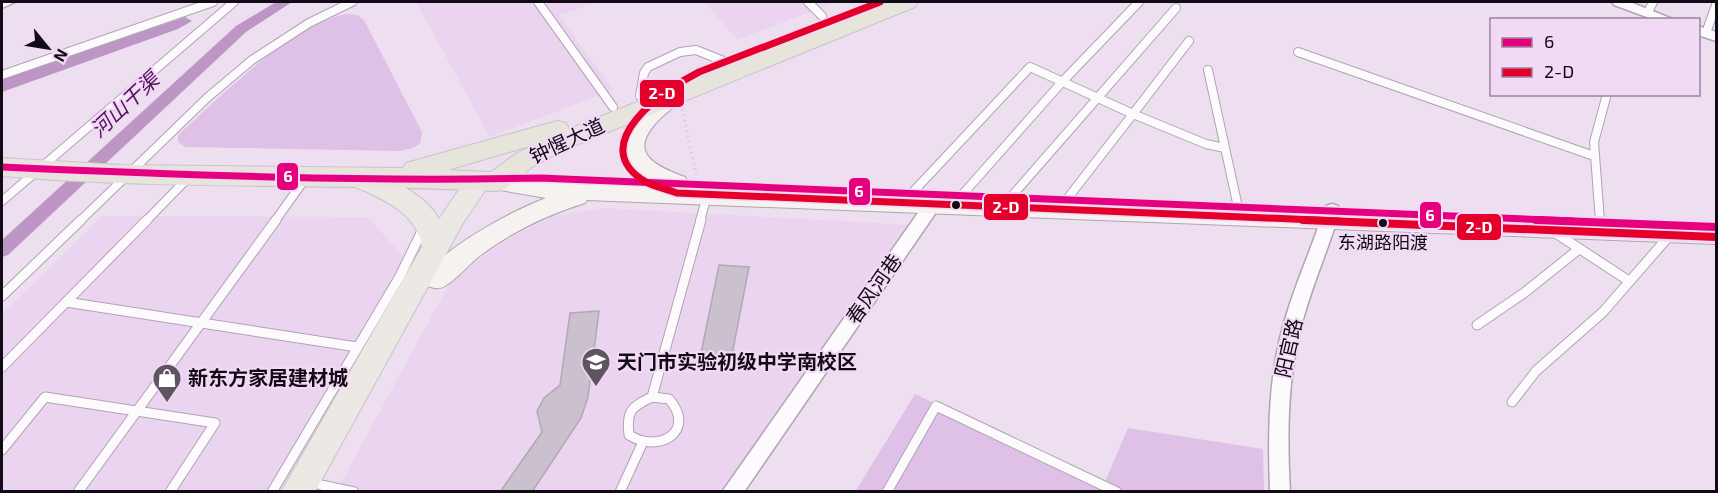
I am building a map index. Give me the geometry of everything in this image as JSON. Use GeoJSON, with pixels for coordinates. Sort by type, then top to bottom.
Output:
{"type":"FeatureCollection","features":[{"type":"Feature","properties":{"kind":"highway"},"geometry":{"type":"LineString","coordinates":[[726,62],[815,9],[859,2]]}},
{"type":"Feature","properties":{"kind":"highway","name":"钟惺大道"},"geometry":{"type":"LineString","coordinates":[[487,182],[499,162],[527,144],[567,125],[880,2]]}},
{"type":"Feature","properties":{"kind":"highway","name":"钟惺大道"},"geometry":{"type":"LineString","coordinates":[[487,182],[546,148],[907,2]]}},
{"type":"Feature","properties":{"kind":"highway"},"geometry":{"type":"LineString","coordinates":[[679,93],[738,78],[928,2]]}},
{"type":"Feature","properties":{"kind":"highway"},"geometry":{"type":"LineString","coordinates":[[357,177],[442,163],[567,125]]}},
{"type":"Feature","properties":{"kind":"highway"},"geometry":{"type":"LineString","coordinates":[[2,167],[125,174],[357,177],[487,182]]}},
{"type":"Feature","properties":{"kind":"main road"},"geometry":{"type":"LineString","coordinates":[[679,93],[647,117],[635,134],[632,143],[636,159],[641,166],[662,179],[698,187]]}},
{"type":"Feature","properties":{"kind":"main road"},"geometry":{"type":"LineString","coordinates":[[357,177],[398,196],[432,234]]}},
{"type":"Feature","properties":{"kind":"main road"},"geometry":{"type":"LineString","coordinates":[[487,182],[540,178],[933,204],[1600,221],[1716,227]]}},
{"type":"Feature","properties":{"kind":"main road"},"geometry":{"type":"LineString","coordinates":[[487,182],[537,189],[593,192],[698,187],[1067,199],[1716,235]]}},
{"type":"Feature","properties":{"kind":"main road","name":"钟惺大道"},"geometry":{"type":"LineString","coordinates":[[312,490],[432,234],[463,202],[487,182]]}},
{"type":"Feature","properties":{"kind":"main road","name":"钟惺大道"},"geometry":{"type":"LineString","coordinates":[[312,490],[436,279],[487,182]]}},
{"type":"Feature","properties":{"kind":"main road"},"geometry":{"type":"LineString","coordinates":[[436,279],[492,233],[548,206],[593,192]]}},
{"type":"Feature","properties":{"kind":"street"},"geometry":{"type":"LineString","coordinates":[[2,4],[8,2]]}},
{"type":"Feature","properties":{"kind":"street"},"geometry":{"type":"LineString","coordinates":[[1619,2],[1650,7],[1666,18]]}},
{"type":"Feature","properties":{"kind":"street","name":"春风河巷"},"geometry":{"type":"LineString","coordinates":[[740,489],[933,204]]}},
{"type":"Feature","properties":{"kind":"street","name":"阳官路"},"geometry":{"type":"LineString","coordinates":[[1280,492],[1278,403],[1285,357],[1293,322],[1330,214]]}},
{"type":"Feature","properties":{"kind":"lane"},"geometry":{"type":"LineString","coordinates":[[2,75],[213,2]]}},
{"type":"Feature","properties":{"kind":"lane"},"geometry":{"type":"LineString","coordinates":[[2,201],[234,2]]}},
{"type":"Feature","properties":{"kind":"lane"},"geometry":{"type":"LineString","coordinates":[[2,296],[125,174],[208,97],[252,60],[309,23],[352,2]]}},
{"type":"Feature","properties":{"kind":"lane"},"geometry":{"type":"LineString","coordinates":[[538,2],[613,107]]}},
{"type":"Feature","properties":{"kind":"lane"},"geometry":{"type":"LineString","coordinates":[[962,195],[1062,82],[1139,2]]}},
{"type":"Feature","properties":{"kind":"lane"},"geometry":{"type":"LineString","coordinates":[[1707,34],[1716,5]]}},
{"type":"Feature","properties":{"kind":"lane"},"geometry":{"type":"LineString","coordinates":[[1011,197],[1176,8]]}},
{"type":"Feature","properties":{"kind":"lane"},"geometry":{"type":"LineString","coordinates":[[1067,199],[1189,41]]}},
{"type":"Feature","properties":{"kind":"lane"},"geometry":{"type":"LineString","coordinates":[[1298,52],[1594,156]]}},
{"type":"Feature","properties":{"kind":"lane"},"geometry":{"type":"LineString","coordinates":[[912,193],[1030,67],[1133,114],[1206,144],[1225,148]]}},
{"type":"Feature","properties":{"kind":"lane"},"geometry":{"type":"LineString","coordinates":[[1208,70],[1238,207]]}},
{"type":"Feature","properties":{"kind":"lane"},"geometry":{"type":"LineString","coordinates":[[1600,221],[1594,142],[1606,96]]}},
{"type":"Feature","properties":{"kind":"lane"},"geometry":{"type":"LineString","coordinates":[[2,368],[191,175]]}},
{"type":"Feature","properties":{"kind":"lane"},"geometry":{"type":"LineString","coordinates":[[78,492],[307,176]]}},
{"type":"Feature","properties":{"kind":"lane"},"geometry":{"type":"LineString","coordinates":[[652,397],[698,187]]}},
{"type":"Feature","properties":{"kind":"lane"},"geometry":{"type":"LineString","coordinates":[[1546,227],[1629,281]]}},
{"type":"Feature","properties":{"kind":"lane"},"geometry":{"type":"LineString","coordinates":[[1512,402],[1536,371],[1603,312],[1672,232]]}},
{"type":"Feature","properties":{"kind":"lane"},"geometry":{"type":"LineString","coordinates":[[272,492],[417,245],[432,234]]}},
{"type":"Feature","properties":{"kind":"lane"},"geometry":{"type":"LineString","coordinates":[[1477,325],[1524,293],[1579,249]]}},
{"type":"Feature","properties":{"kind":"lane"},"geometry":{"type":"LineString","coordinates":[[66,302],[357,347]]}},
{"type":"Feature","properties":{"kind":"lane"},"geometry":{"type":"LineString","coordinates":[[2,450],[45,397],[215,423],[170,492]]}},
{"type":"Feature","properties":{"kind":"lane"},"geometry":{"type":"LineString","coordinates":[[652,397],[669,399],[680,411],[681,418],[675,433],[668,439],[651,445],[642,444],[629,435],[627,420],[636,405],[652,397]]}},
{"type":"Feature","properties":{"kind":"lane"},"geometry":{"type":"LineString","coordinates":[[887,492],[936,406],[1117,492]]}},
{"type":"Feature","properties":{"kind":"lane"},"geometry":{"type":"LineString","coordinates":[[620,492],[642,444]]}},
{"type":"Feature","properties":{"kind":"lane"},"geometry":{"type":"LineString","coordinates":[[312,490],[354,492]]}},
{"type":"Feature","properties":{"kind":"path"},"geometry":{"type":"LineString","coordinates":[[679,93],[698,187]]}},
{"type":"Feature","properties":{"kind":"shaded area"},"geometry":{"type":"Polygon","coordinates":[[[416,2],[598,2],[559,15],[613,90],[490,137],[416,2]]]}},
{"type":"Feature","properties":{"kind":"shaded area"},"geometry":{"type":"Polygon","coordinates":[[[705,2],[836,2],[737,40],[705,2]]]}},
{"type":"Feature","properties":{"kind":"shaded area"},"geometry":{"type":"Polygon","coordinates":[[[346,14],[357,15],[364,20],[422,132],[420,144],[400,151],[185,147],[178,142],[178,135],[235,83],[279,48],[301,33],[346,14]]]}},
{"type":"Feature","properties":{"kind":"shaded area"},"geometry":{"type":"Polygon","coordinates":[[[185,17],[192,21],[178,29],[2,92],[2,79],[185,17]]]}},
{"type":"Feature","properties":{"kind":"shaded area","name":"天门市实验初级中学南校区"},"geometry":{"type":"Polygon","coordinates":[[[603,208],[914,225],[727,491],[336,492],[449,284],[501,242],[551,217],[603,208]]]}},
{"type":"Feature","properties":{"kind":"shaded area","name":"新东方家居建材城"},"geometry":{"type":"Polygon","coordinates":[[[103,216],[368,217],[412,267],[281,491],[2,492],[2,314],[103,216]]]}},
{"type":"Feature","properties":{"kind":"shaded area"},"geometry":{"type":"Polygon","coordinates":[[[915,394],[1104,484],[1128,428],[1263,449],[1264,491],[855,492],[915,394]]]}},
{"type":"Feature","properties":{"kind":"building"},"geometry":{"type":"Polygon","coordinates":[[[719,265],[749,267],[732,355],[701,353],[719,265]]]}},
{"type":"Feature","properties":{"kind":"building"},"geometry":{"type":"Polygon","coordinates":[[[599,311],[588,397],[581,418],[532,492],[500,492],[542,432],[537,411],[544,398],[560,385],[570,313],[599,311]]]}},
{"type":"Feature","properties":{"kind":"waterway","name":"河山干渠"},"geometry":{"type":"LineString","coordinates":[[2,250],[241,29],[285,2]]}},
{"type":"Feature","properties":{"kind":"transit line","name":"2-D"},"geometry":{"type":"LineString","coordinates":[[880,2],[676,83],[655,98],[638,115],[627,132],[623,150],[629,167],[646,182],[677,193],[1716,237]]}},
{"type":"Feature","properties":{"kind":"transit line","name":"6"},"geometry":{"type":"LineString","coordinates":[[2,167],[135,173],[449,180],[540,178],[1716,227]]}},
{"type":"Feature","properties":{"kind":"place","name":"东湖路阳渡"},"geometry":{"type":"Point","coordinates":[1383,223]}},
{"type":"Feature","properties":{"kind":"place","name":"天门市实验初级中学南校区"},"geometry":{"type":"Point","coordinates":[596,388]}},
{"type":"Feature","properties":{"kind":"place","name":"新东方家居建材城"},"geometry":{"type":"Point","coordinates":[167,404]}}]}
